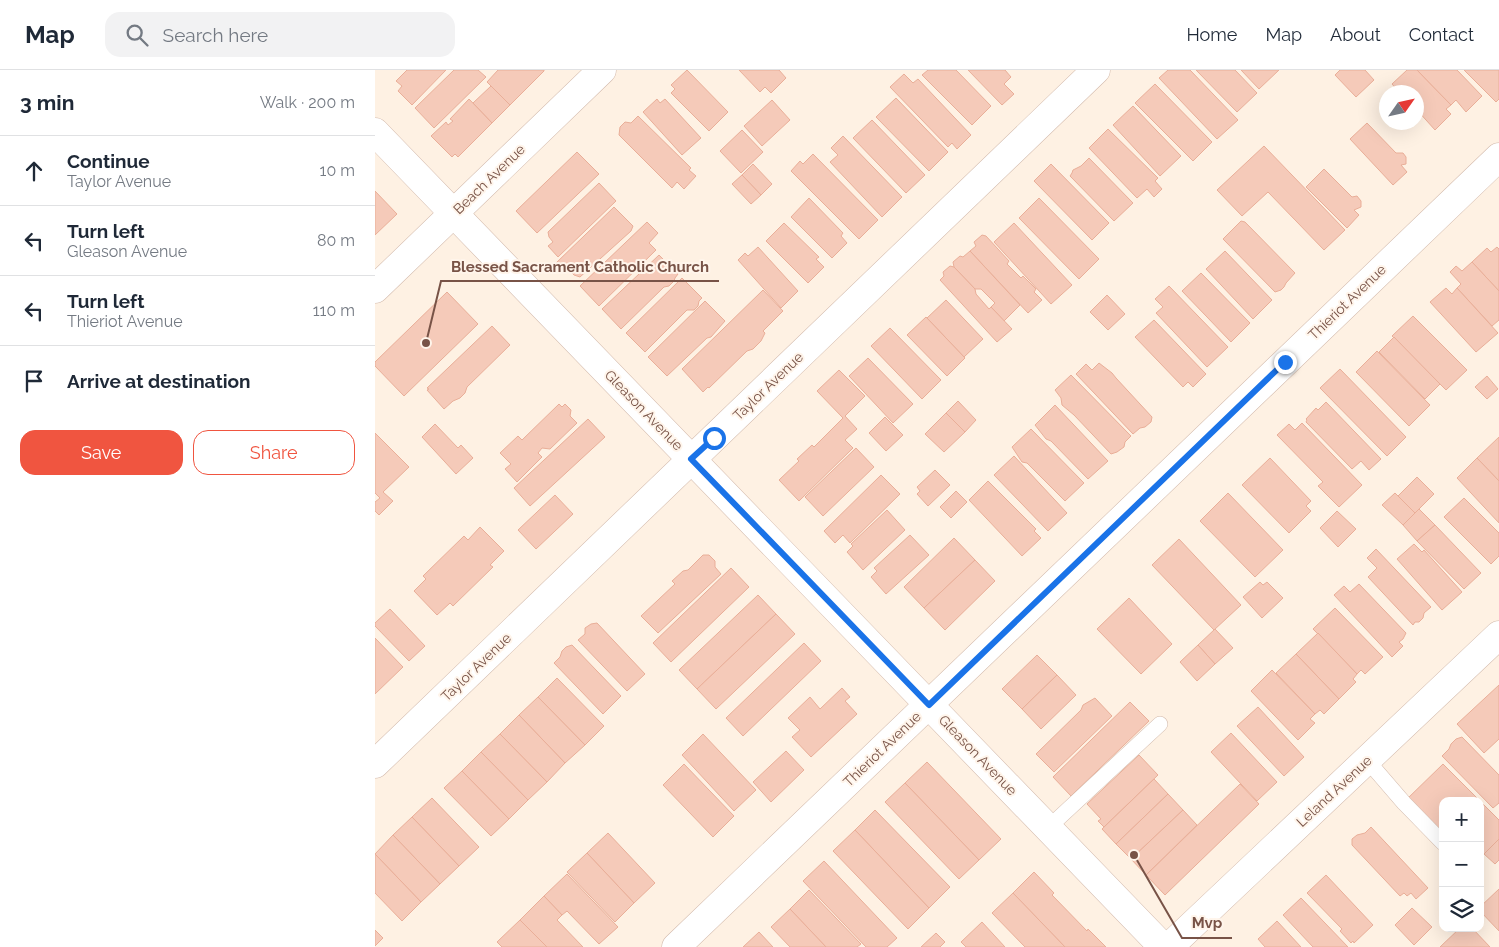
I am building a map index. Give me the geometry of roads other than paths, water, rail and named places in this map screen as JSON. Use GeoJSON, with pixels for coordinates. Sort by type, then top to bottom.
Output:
{"type":"FeatureCollection","features":[{"type":"Feature","properties":{"kind":"street","name":"Beach Avenue"},"geometry":{"type":"LineString","coordinates":[[375,289],[602,70]]}},
{"type":"Feature","properties":{"kind":"street","name":"Taylor Avenue"},"geometry":{"type":"LineString","coordinates":[[375,764],[1096,70]]}},
{"type":"Feature","properties":{"kind":"street","name":"Gleason Avenue"},"geometry":{"type":"LineString","coordinates":[[375,132],[1163,947]]}},
{"type":"Feature","properties":{"kind":"street","name":"Thieriot Avenue"},"geometry":{"type":"LineString","coordinates":[[676,947],[1499,157]]}},
{"type":"Feature","properties":{"kind":"street","name":"Leland Avenue"},"geometry":{"type":"LineString","coordinates":[[1169,947],[1499,635]]}},
{"type":"Feature","properties":{"kind":"lane"},"geometry":{"type":"LineString","coordinates":[[1048,828],[1160,724]]}},
{"type":"Feature","properties":{"kind":"lane"},"geometry":{"type":"LineString","coordinates":[[1367,760],[1404,803],[1442,842]]}},
{"type":"Feature","properties":{"kind":"place","name":"Blessed Sacrament Catholic Church"},"geometry":{"type":"Point","coordinates":[426,343]}},
{"type":"Feature","properties":{"kind":"place","name":"Mvp"},"geometry":{"type":"Point","coordinates":[1134,855]}}]}
